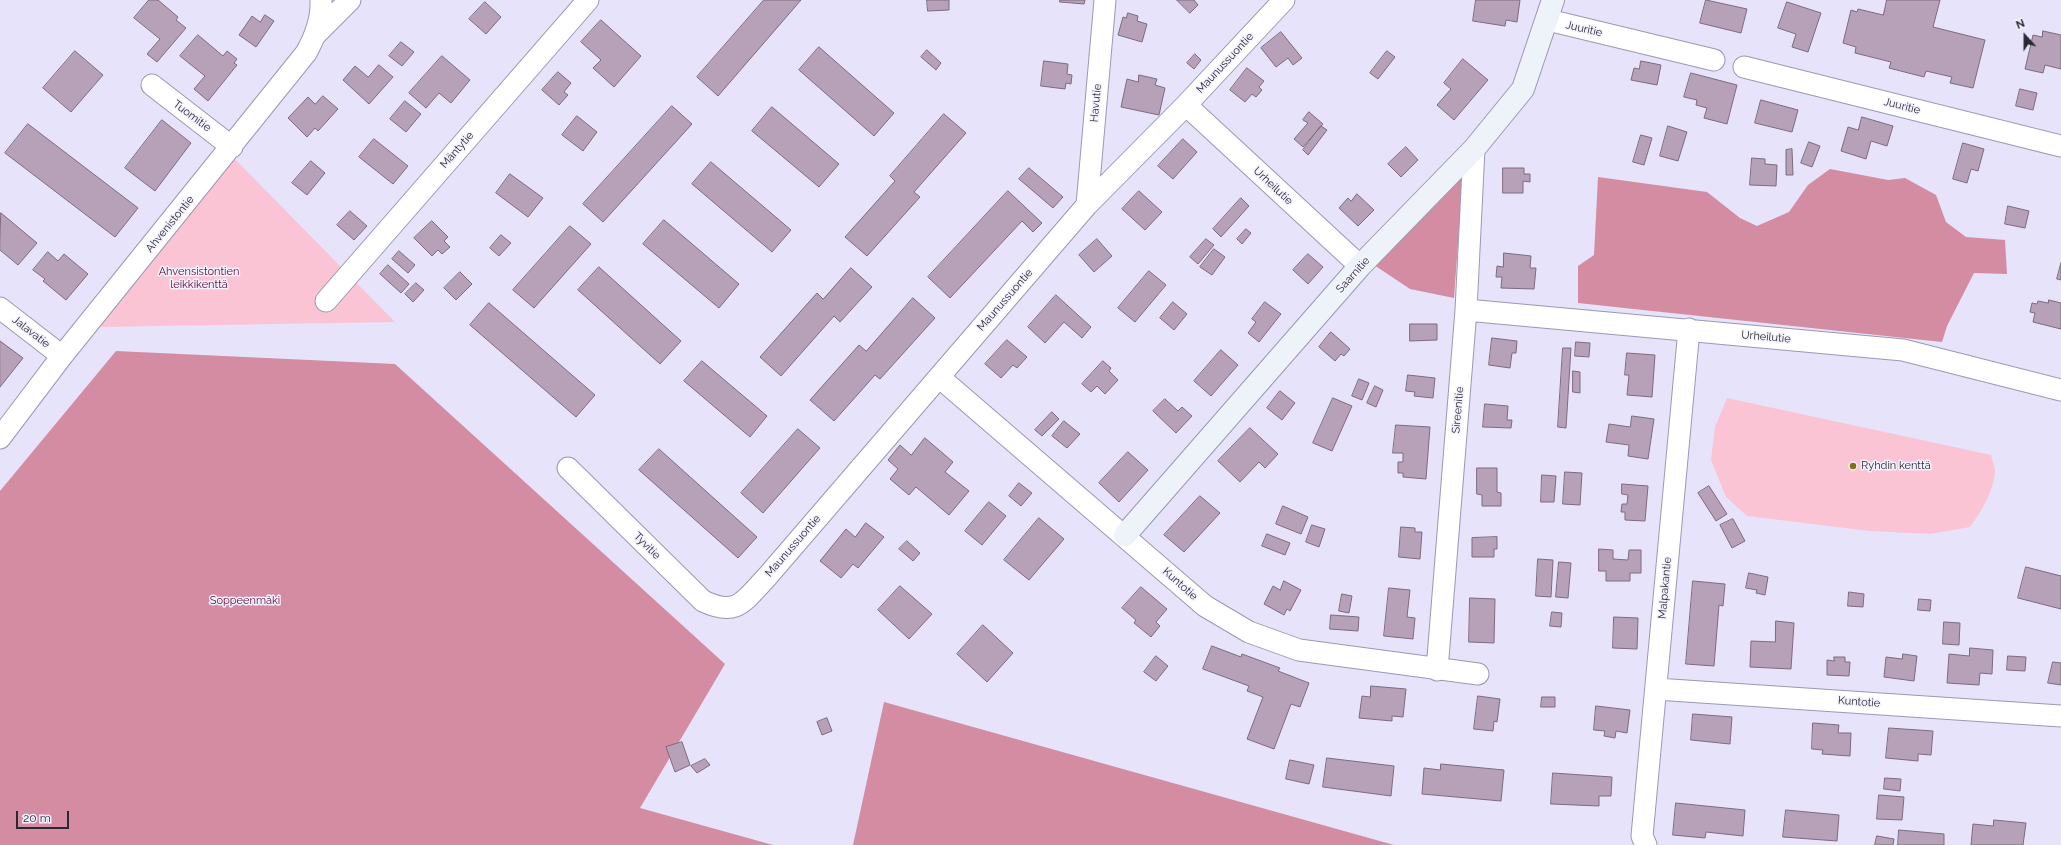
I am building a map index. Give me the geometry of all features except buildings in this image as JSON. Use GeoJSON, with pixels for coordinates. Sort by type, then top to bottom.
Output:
{"type":"FeatureCollection","features":[{"type":"Feature","properties":{"kind":"street","name":"Ahvenistontie"},"geometry":{"type":"LineString","coordinates":[[0,438],[62,356],[306,53],[315,35],[321,0]]}},
{"type":"Feature","properties":{"kind":"street"},"geometry":{"type":"LineString","coordinates":[[315,35],[350,0]]}},
{"type":"Feature","properties":{"kind":"street","name":"Mäntytie"},"geometry":{"type":"LineString","coordinates":[[326,301],[588,0]]}},
{"type":"Feature","properties":{"kind":"street","name":"Havutie"},"geometry":{"type":"LineString","coordinates":[[1087,205],[1105,0]]}},
{"type":"Feature","properties":{"kind":"street","name":"Maunussuontie"},"geometry":{"type":"LineString","coordinates":[[733,607],[746,599],[766,578],[1087,205],[1186,105],[1284,0]]}},
{"type":"Feature","properties":{"kind":"street","name":"Juuritie"},"geometry":{"type":"LineString","coordinates":[[1550,10],[1714,60]]}},
{"type":"Feature","properties":{"kind":"street","name":"Saarnitie"},"geometry":{"type":"LineString","coordinates":[[1125,535],[1360,266],[1474,149],[1523,89],[1550,10]]}},
{"type":"Feature","properties":{"kind":"street","name":"Juuritie"},"geometry":{"type":"LineString","coordinates":[[1744,67],[2061,146]]}},
{"type":"Feature","properties":{"kind":"street","name":"Tuomitie"},"geometry":{"type":"LineString","coordinates":[[152,86],[232,146]]}},
{"type":"Feature","properties":{"kind":"street","name":"Urheilutie"},"geometry":{"type":"LineString","coordinates":[[1186,105],[1360,266]]}},
{"type":"Feature","properties":{"kind":"street","name":"Sireenitie"},"geometry":{"type":"LineString","coordinates":[[1437,670],[1466,310],[1474,149]]}},
{"type":"Feature","properties":{"kind":"street","name":"Jalavatie"},"geometry":{"type":"LineString","coordinates":[[0,308],[62,356]]}},
{"type":"Feature","properties":{"kind":"street","name":"Urheilutie"},"geometry":{"type":"LineString","coordinates":[[1466,310],[1689,329],[1903,350],[2061,390]]}},
{"type":"Feature","properties":{"kind":"street","name":"Malpakantie"},"geometry":{"type":"LineString","coordinates":[[1646,845],[1642,836],[1689,329]]}},
{"type":"Feature","properties":{"kind":"street","name":"Kuntotie"},"geometry":{"type":"LineString","coordinates":[[939,377],[1125,535],[1205,606],[1249,632],[1299,650],[1437,670],[1478,674]]}},
{"type":"Feature","properties":{"kind":"street","name":"Tyvitie"},"geometry":{"type":"LineString","coordinates":[[568,468],[702,601],[718,608],[733,607]]}},
{"type":"Feature","properties":{"kind":"street","name":"Kuntotie"},"geometry":{"type":"LineString","coordinates":[[1656,689],[2061,716]]}},
{"type":"Feature","properties":{"kind":"green space","name":"Ahvensistontien leikkikenttä"},"geometry":{"type":"Polygon","coordinates":[[[232,156],[395,322],[99,327],[232,156]]]}},
{"type":"Feature","properties":{"kind":"green space"},"geometry":{"type":"Polygon","coordinates":[[[1464,159],[1454,298],[1410,289],[1374,265],[1464,159]]]}},
{"type":"Feature","properties":{"kind":"green space"},"geometry":{"type":"Polygon","coordinates":[[[1830,169],[1888,180],[1905,178],[1936,195],[1946,222],[1966,237],[2005,240],[2007,274],[1974,273],[1947,326],[1942,342],[1578,303],[1578,266],[1594,255],[1598,177],[1707,192],[1740,218],[1757,226],[1789,212],[1808,185],[1830,169]]]}},
{"type":"Feature","properties":{"kind":"green space","name":"Soppeenmäki"},"geometry":{"type":"Polygon","coordinates":[[[116,351],[395,364],[725,664],[640,808],[773,845],[0,845],[0,491],[116,351]]]}},
{"type":"Feature","properties":{"kind":"green space","name":"Ryhdin kenttä"},"geometry":{"type":"Polygon","coordinates":[[[1727,398],[1991,455],[1995,471],[1990,494],[1970,527],[1930,534],[1870,531],[1747,516],[1726,497],[1711,460],[1715,427],[1727,398]]]}},
{"type":"Feature","properties":{"kind":"green space"},"geometry":{"type":"Polygon","coordinates":[[[884,702],[1394,845],[853,845],[884,702]]]}},
{"type":"Feature","properties":{"kind":"place","name":"Ryhdin kenttä"},"geometry":{"type":"Point","coordinates":[1853,466]}}]}
